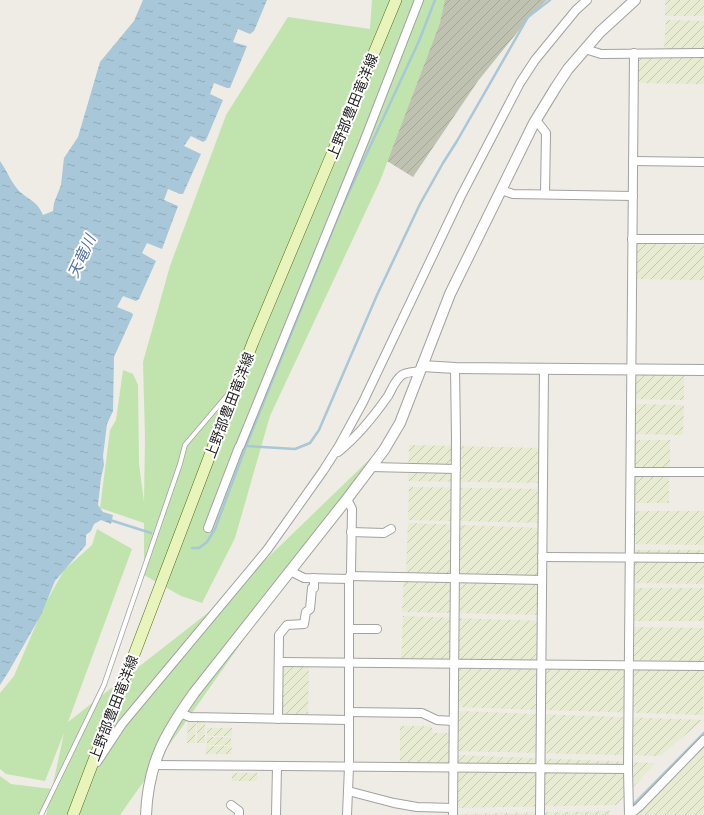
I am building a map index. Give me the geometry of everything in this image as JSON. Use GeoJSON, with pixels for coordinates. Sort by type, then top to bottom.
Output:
{"type":"FeatureCollection","features":[{"type":"Feature","properties":{"kind":"main road","name":"上野部豊田竜洋線"},"geometry":{"type":"LineString","coordinates":[[73,815],[253,342],[396,0]]}},
{"type":"Feature","properties":{"kind":"street"},"geometry":{"type":"LineString","coordinates":[[208,528],[239,447],[365,139],[419,0]]}},
{"type":"Feature","properties":{"kind":"street"},"geometry":{"type":"LineString","coordinates":[[86,778],[122,724],[267,550],[298,508],[332,456],[363,402],[461,196],[520,83],[534,60],[576,10],[587,0]]}},
{"type":"Feature","properties":{"kind":"street"},"geometry":{"type":"LineString","coordinates":[[146,815],[149,786],[154,765],[162,744],[180,713],[384,450],[400,423],[450,294],[536,120],[556,87],[585,49],[600,32],[635,0]]}},
{"type":"Feature","properties":{"kind":"street"},"geometry":{"type":"LineString","coordinates":[[585,49],[601,54],[704,53]]}},
{"type":"Feature","properties":{"kind":"street"},"geometry":{"type":"LineString","coordinates":[[629,815],[628,769],[634,53]]}},
{"type":"Feature","properties":{"kind":"street"},"geometry":{"type":"LineString","coordinates":[[536,120],[546,133],[545,194]]}},
{"type":"Feature","properties":{"kind":"street"},"geometry":{"type":"LineString","coordinates":[[633,161],[704,162]]}},
{"type":"Feature","properties":{"kind":"street"},"geometry":{"type":"LineString","coordinates":[[501,190],[513,194],[633,196]]}},
{"type":"Feature","properties":{"kind":"street"},"geometry":{"type":"LineString","coordinates":[[632,239],[704,239]]}},
{"type":"Feature","properties":{"kind":"street"},"geometry":{"type":"LineString","coordinates":[[332,456],[349,444],[388,396],[397,380],[403,374],[421,368],[632,368],[704,370]]}},
{"type":"Feature","properties":{"kind":"street"},"geometry":{"type":"LineString","coordinates":[[348,791],[394,803],[453,811],[456,469],[454,368]]}},
{"type":"Feature","properties":{"kind":"street"},"geometry":{"type":"LineString","coordinates":[[540,815],[544,368]]}},
{"type":"Feature","properties":{"kind":"street"},"geometry":{"type":"LineString","coordinates":[[371,467],[456,469]]}},
{"type":"Feature","properties":{"kind":"street"},"geometry":{"type":"LineString","coordinates":[[630,472],[704,472]]}},
{"type":"Feature","properties":{"kind":"street"},"geometry":{"type":"LineString","coordinates":[[347,499],[352,509],[351,573],[349,578],[349,767],[347,815]]}},
{"type":"Feature","properties":{"kind":"street"},"geometry":{"type":"LineString","coordinates":[[352,532],[384,533],[391,529]]}},
{"type":"Feature","properties":{"kind":"street"},"geometry":{"type":"LineString","coordinates":[[542,557],[704,558]]}},
{"type":"Feature","properties":{"kind":"street"},"geometry":{"type":"LineString","coordinates":[[290,571],[304,578],[455,578],[542,580]]}},
{"type":"Feature","properties":{"kind":"street"},"geometry":{"type":"LineString","coordinates":[[278,719],[279,635],[287,625],[304,624],[306,612],[310,609],[312,588],[314,588],[314,578]]}},
{"type":"Feature","properties":{"kind":"street"},"geometry":{"type":"LineString","coordinates":[[349,630],[377,629]]}},
{"type":"Feature","properties":{"kind":"street"},"geometry":{"type":"LineString","coordinates":[[279,662],[704,666]]}},
{"type":"Feature","properties":{"kind":"street"},"geometry":{"type":"LineString","coordinates":[[180,713],[190,717],[278,719],[422,713],[437,720],[453,721]]}},
{"type":"Feature","properties":{"kind":"street"},"geometry":{"type":"LineString","coordinates":[[629,815],[704,740]]}},
{"type":"Feature","properties":{"kind":"street"},"geometry":{"type":"LineString","coordinates":[[154,765],[628,769]]}},
{"type":"Feature","properties":{"kind":"street"},"geometry":{"type":"LineString","coordinates":[[276,815],[277,766]]}},
{"type":"Feature","properties":{"kind":"street"},"geometry":{"type":"LineString","coordinates":[[231,806],[239,811],[239,815]]}},
{"type":"Feature","properties":{"kind":"lane"},"geometry":{"type":"LineString","coordinates":[[41,815],[104,685],[185,445],[237,383]]}},
{"type":"Feature","properties":{"kind":"shaded area"},"geometry":{"type":"Polygon","coordinates":[[[443,0],[547,0],[532,14],[478,81],[413,177],[387,161],[433,40],[443,0]]]}},
{"type":"Feature","properties":{"kind":"shaded area"},"geometry":{"type":"Polygon","coordinates":[[[665,0],[704,0],[704,16],[665,16],[665,0]]]}},
{"type":"Feature","properties":{"kind":"shaded area"},"geometry":{"type":"Polygon","coordinates":[[[666,20],[704,21],[704,51],[664,50],[666,20]]]}},
{"type":"Feature","properties":{"kind":"shaded area"},"geometry":{"type":"Polygon","coordinates":[[[636,52],[704,53],[704,84],[635,83],[636,52]]]}},
{"type":"Feature","properties":{"kind":"shaded area"},"geometry":{"type":"Polygon","coordinates":[[[636,244],[704,245],[704,280],[636,279],[636,244]]]}},
{"type":"Feature","properties":{"kind":"shaded area"},"geometry":{"type":"Polygon","coordinates":[[[632,368],[684,370],[684,400],[631,399],[632,368]]]}},
{"type":"Feature","properties":{"kind":"shaded area"},"geometry":{"type":"Polygon","coordinates":[[[631,404],[684,405],[683,435],[630,434],[631,404]]]}},
{"type":"Feature","properties":{"kind":"shaded area"},"geometry":{"type":"Polygon","coordinates":[[[632,440],[670,440],[670,472],[632,470],[632,440]]]}},
{"type":"Feature","properties":{"kind":"shaded area"},"geometry":{"type":"Polygon","coordinates":[[[409,445],[543,448],[543,483],[408,481],[409,445]]]}},
{"type":"Feature","properties":{"kind":"shaded area"},"geometry":{"type":"Polygon","coordinates":[[[631,472],[669,473],[669,503],[630,503],[631,472]]]}},
{"type":"Feature","properties":{"kind":"shaded area"},"geometry":{"type":"Polygon","coordinates":[[[409,487],[543,489],[543,523],[408,520],[409,487]]]}},
{"type":"Feature","properties":{"kind":"shaded area"},"geometry":{"type":"Polygon","coordinates":[[[630,511],[704,511],[704,545],[630,544],[630,511]]]}},
{"type":"Feature","properties":{"kind":"shaded area"},"geometry":{"type":"Polygon","coordinates":[[[408,523],[542,528],[541,615],[402,612],[404,579],[529,580],[406,573],[408,523]]]}},
{"type":"Feature","properties":{"kind":"shaded area"},"geometry":{"type":"Polygon","coordinates":[[[630,550],[704,550],[704,584],[629,583],[630,550]]]}},
{"type":"Feature","properties":{"kind":"shaded area"},"geometry":{"type":"Polygon","coordinates":[[[631,588],[704,588],[704,621],[630,621],[631,588]]]}},
{"type":"Feature","properties":{"kind":"shaded area"},"geometry":{"type":"Polygon","coordinates":[[[403,616],[541,621],[541,664],[401,665],[403,616]]]}},
{"type":"Feature","properties":{"kind":"shaded area"},"geometry":{"type":"Polygon","coordinates":[[[631,627],[704,628],[704,661],[630,660],[631,627]]]}},
{"type":"Feature","properties":{"kind":"shaded area"},"geometry":{"type":"Polygon","coordinates":[[[279,662],[309,662],[308,719],[278,719],[279,662]]]}},
{"type":"Feature","properties":{"kind":"shaded area"},"geometry":{"type":"Polygon","coordinates":[[[704,666],[703,715],[455,707],[456,667],[704,666]]]}},
{"type":"Feature","properties":{"kind":"shaded area"},"geometry":{"type":"Polygon","coordinates":[[[456,711],[703,720],[660,756],[455,751],[456,711]]]}},
{"type":"Feature","properties":{"kind":"shaded area"},"geometry":{"type":"Polygon","coordinates":[[[188,718],[196,718],[195,743],[187,743],[188,718]]]}},
{"type":"Feature","properties":{"kind":"shaded area"},"geometry":{"type":"Polygon","coordinates":[[[197,718],[205,718],[205,743],[197,743],[197,718]]]}},
{"type":"Feature","properties":{"kind":"shaded area"},"geometry":{"type":"Polygon","coordinates":[[[400,726],[432,726],[432,733],[453,733],[453,767],[400,767],[400,726]]]}},
{"type":"Feature","properties":{"kind":"shaded area"},"geometry":{"type":"Polygon","coordinates":[[[207,728],[232,728],[232,736],[207,736],[207,728]]]}},
{"type":"Feature","properties":{"kind":"shaded area"},"geometry":{"type":"Polygon","coordinates":[[[207,737],[231,737],[231,745],[207,745],[207,737]]]}},
{"type":"Feature","properties":{"kind":"shaded area"},"geometry":{"type":"Polygon","coordinates":[[[704,743],[704,815],[629,815],[704,743]]]}},
{"type":"Feature","properties":{"kind":"shaded area"},"geometry":{"type":"Polygon","coordinates":[[[206,746],[232,746],[231,754],[206,754],[206,746]]]}},
{"type":"Feature","properties":{"kind":"shaded area"},"geometry":{"type":"Polygon","coordinates":[[[456,755],[655,763],[617,805],[453,808],[456,755]]]}},
{"type":"Feature","properties":{"kind":"shaded area"},"geometry":{"type":"Polygon","coordinates":[[[232,773],[257,773],[257,781],[232,781],[232,773]]]}},
{"type":"Feature","properties":{"kind":"shaded area"},"geometry":{"type":"Polygon","coordinates":[[[612,811],[608,815],[453,815],[453,814],[612,811]]]}},
{"type":"Feature","properties":{"kind":"green space"},"geometry":{"type":"Polygon","coordinates":[[[372,0],[445,0],[440,23],[380,181],[270,416],[235,538],[202,603],[181,596],[144,575],[144,523],[100,508],[110,430],[116,420],[123,370],[133,374],[138,385],[139,464],[144,502],[145,438],[143,362],[170,266],[226,115],[288,17],[370,29],[372,0]]]}},
{"type":"Feature","properties":{"kind":"green space"},"geometry":{"type":"Polygon","coordinates":[[[373,456],[120,815],[46,815],[50,797],[39,815],[0,815],[0,776],[11,784],[52,789],[64,733],[45,781],[6,774],[0,769],[0,693],[14,676],[44,606],[64,570],[92,545],[97,529],[132,549],[68,722],[223,601],[373,456]]]}},
{"type":"Feature","properties":{"kind":"water","name":"天竜川"},"geometry":{"type":"Polygon","coordinates":[[[143,0],[267,0],[254,31],[250,34],[238,29],[233,42],[247,46],[230,88],[214,83],[210,94],[223,100],[206,140],[203,142],[191,136],[184,146],[201,154],[183,194],[168,189],[164,200],[178,206],[162,249],[147,243],[142,253],[156,261],[139,299],[136,301],[123,296],[117,307],[132,313],[133,315],[114,357],[113,411],[107,424],[103,456],[104,465],[98,505],[103,512],[113,515],[111,524],[101,520],[94,524],[91,531],[86,535],[86,545],[55,581],[41,615],[0,685],[0,161],[15,186],[22,194],[34,202],[43,215],[53,211],[54,203],[61,185],[64,158],[78,137],[100,62],[134,21],[143,0]]]}},
{"type":"Feature","properties":{"kind":"waterway"},"geometry":{"type":"LineString","coordinates":[[192,548],[199,548],[207,542],[215,529],[246,446],[342,207],[419,41],[435,0]]}},
{"type":"Feature","properties":{"kind":"waterway"},"geometry":{"type":"LineString","coordinates":[[246,446],[295,449],[310,443],[319,430],[377,295],[420,204],[528,17],[550,0]]}},
{"type":"Feature","properties":{"kind":"waterway"},"geometry":{"type":"LineString","coordinates":[[110,520],[151,533]]}},
{"type":"Feature","properties":{"kind":"waterway"},"geometry":{"type":"LineString","coordinates":[[631,807],[704,733]]}}]}
